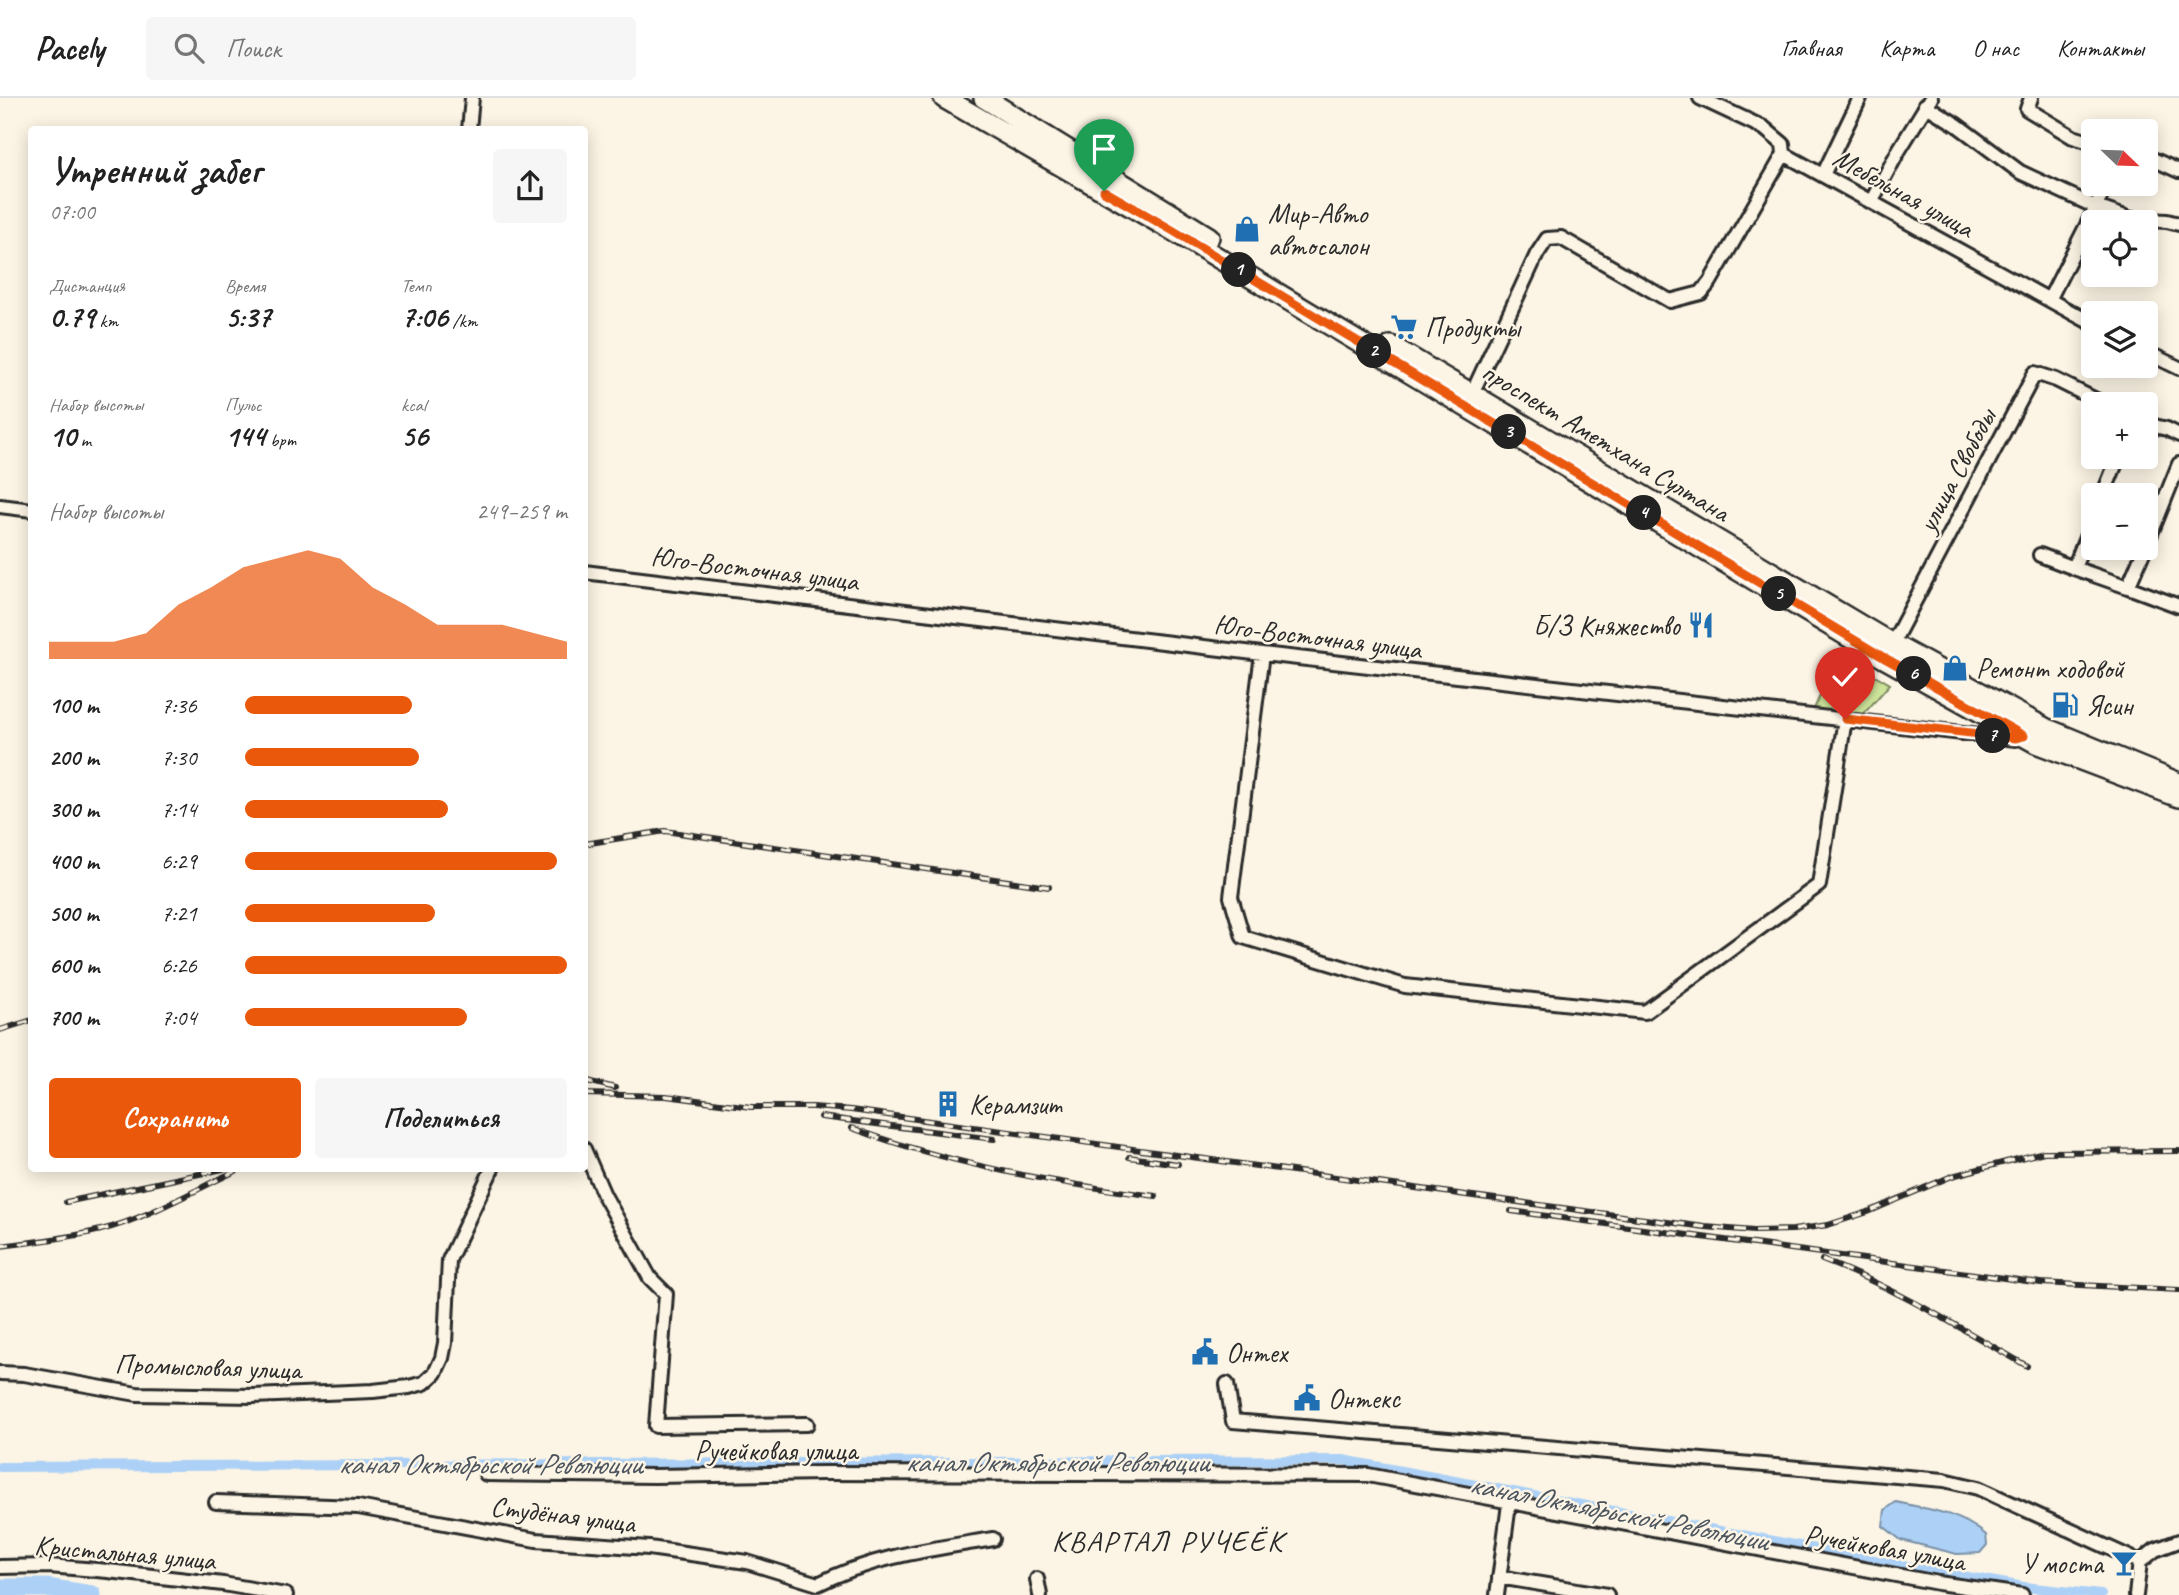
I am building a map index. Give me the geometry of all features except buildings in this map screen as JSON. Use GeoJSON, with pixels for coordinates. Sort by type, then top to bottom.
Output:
{"type":"FeatureCollection","features":[{"type":"Feature","properties":{"kind":"main road"},"geometry":{"type":"LineString","coordinates":[[944,98],[1469,399],[2036,743],[2179,797]]}},
{"type":"Feature","properties":{"kind":"main road","name":"проспект Аметхана Султана"},"geometry":{"type":"LineString","coordinates":[[984,98],[1469,399]]}},
{"type":"Feature","properties":{"kind":"main road"},"geometry":{"type":"LineString","coordinates":[[1888,651],[2045,728],[2179,783]]}},
{"type":"Feature","properties":{"kind":"street"},"geometry":{"type":"LineString","coordinates":[[469,126],[472,98]]}},
{"type":"Feature","properties":{"kind":"street","name":"Мебельная улица"},"geometry":{"type":"LineString","coordinates":[[1700,98],[1765,128],[1783,144],[1784,154],[2081,317]]}},
{"type":"Feature","properties":{"kind":"street"},"geometry":{"type":"LineString","coordinates":[[1823,175],[1860,98]]}},
{"type":"Feature","properties":{"kind":"street"},"geometry":{"type":"LineString","coordinates":[[2031,98],[2027,109],[2081,139]]}},
{"type":"Feature","properties":{"kind":"street"},"geometry":{"type":"LineString","coordinates":[[1871,202],[1928,102],[2020,172],[2096,207],[2131,219],[2179,224]]}},
{"type":"Feature","properties":{"kind":"street"},"geometry":{"type":"LineString","coordinates":[[1469,399],[1537,254],[1547,239],[1561,238],[1670,301],[1701,293],[1784,154]]}},
{"type":"Feature","properties":{"kind":"street"},"geometry":{"type":"LineString","coordinates":[[2158,161],[2179,171]]}},
{"type":"Feature","properties":{"kind":"street"},"geometry":{"type":"LineString","coordinates":[[2049,300],[2101,196]]}},
{"type":"Feature","properties":{"kind":"street"},"geometry":{"type":"LineString","coordinates":[[2158,358],[2179,368]]}},
{"type":"Feature","properties":{"kind":"street","name":"улица Свободы"},"geometry":{"type":"LineString","coordinates":[[1888,651],[2035,373],[2081,392]]}},
{"type":"Feature","properties":{"kind":"street"},"geometry":{"type":"LineString","coordinates":[[2158,427],[2179,435]]}},
{"type":"Feature","properties":{"kind":"street"},"geometry":{"type":"LineString","coordinates":[[2158,515],[2179,464]]}},
{"type":"Feature","properties":{"kind":"street"},"geometry":{"type":"LineString","coordinates":[[0,506],[28,510]]}},
{"type":"Feature","properties":{"kind":"street"},"geometry":{"type":"LineString","coordinates":[[2074,568],[2081,550]]}},
{"type":"Feature","properties":{"kind":"street"},"geometry":{"type":"LineString","coordinates":[[2040,555],[2179,606]]}},
{"type":"Feature","properties":{"kind":"street"},"geometry":{"type":"LineString","coordinates":[[2128,587],[2139,560]]}},
{"type":"Feature","properties":{"kind":"street","name":"Юго-Восточная улица"},"geometry":{"type":"LineString","coordinates":[[588,572],[1262,654],[2016,738],[2045,728]]}},
{"type":"Feature","properties":{"kind":"street"},"geometry":{"type":"LineString","coordinates":[[1262,654],[1231,897],[1243,937],[1405,986],[1645,1012],[1819,885],[1845,719]]}},
{"type":"Feature","properties":{"kind":"street"},"geometry":{"type":"LineString","coordinates":[[588,1158],[604,1195],[649,1278],[666,1294],[656,1426],[807,1423]]}},
{"type":"Feature","properties":{"kind":"street","name":"Промысловая улица"},"geometry":{"type":"LineString","coordinates":[[0,1373],[24,1374],[137,1394],[253,1396],[373,1391],[424,1383],[435,1373],[442,1359],[449,1260],[491,1172]]}},
{"type":"Feature","properties":{"kind":"street"},"geometry":{"type":"LineString","coordinates":[[1227,1384],[1233,1421],[1944,1480],[1978,1488],[2140,1562]]}},
{"type":"Feature","properties":{"kind":"street","name":"Ручейковая улица"},"geometry":{"type":"LineString","coordinates":[[486,1474],[1368,1475],[1509,1504],[1938,1583],[2022,1595]]}},
{"type":"Feature","properties":{"kind":"street","name":"Студёная улица"},"geometry":{"type":"LineString","coordinates":[[216,1502],[358,1507],[536,1540],[649,1549],[747,1562],[818,1589],[847,1569],[896,1555],[993,1539]]}},
{"type":"Feature","properties":{"kind":"street"},"geometry":{"type":"LineString","coordinates":[[1497,1595],[1509,1504]]}},
{"type":"Feature","properties":{"kind":"street"},"geometry":{"type":"LineString","coordinates":[[2136,1595],[2140,1562],[2155,1550],[2179,1541]]}},
{"type":"Feature","properties":{"kind":"street","name":"Кристальная улица"},"geometry":{"type":"LineString","coordinates":[[0,1567],[49,1566],[108,1571],[223,1584],[286,1595]]}},
{"type":"Feature","properties":{"kind":"street"},"geometry":{"type":"LineString","coordinates":[[1499,1577],[1607,1595]]}},
{"type":"Feature","properties":{"kind":"street"},"geometry":{"type":"LineString","coordinates":[[1037,1578],[1040,1595]]}},
{"type":"Feature","properties":{"kind":"green space"},"geometry":{"type":"Polygon","coordinates":[[[1839,654],[1890,684],[1861,717],[1813,711],[1839,654]]]}},
{"type":"Feature","properties":{"kind":"water"},"geometry":{"type":"Polygon","coordinates":[[[1896,1502],[1944,1513],[1966,1522],[1986,1535],[1987,1545],[1980,1553],[1957,1554],[1901,1540],[1883,1526],[1885,1510],[1896,1502]]]}},
{"type":"Feature","properties":{"kind":"waterway","name":"канал Октябрьской Революции"},"geometry":{"type":"LineString","coordinates":[[0,1467],[1343,1460],[1928,1570],[2024,1587],[2101,1595]]}},
{"type":"Feature","properties":{"kind":"waterway"},"geometry":{"type":"LineString","coordinates":[[0,1588],[47,1588],[92,1595]]}},
{"type":"Feature","properties":{"kind":"railway"},"geometry":{"type":"LineString","coordinates":[[588,843],[665,831],[1049,887]]}},
{"type":"Feature","properties":{"kind":"railway"},"geometry":{"type":"LineString","coordinates":[[0,1030],[28,1021]]}},
{"type":"Feature","properties":{"kind":"railway"},"geometry":{"type":"LineString","coordinates":[[588,1081],[615,1088]]}},
{"type":"Feature","properties":{"kind":"railway"},"geometry":{"type":"LineString","coordinates":[[588,1094],[666,1096],[751,1107],[851,1110],[1473,1196],[1754,1231],[1793,1230],[1828,1225],[1868,1212],[1952,1176],[2044,1152],[2179,1151]]}},
{"type":"Feature","properties":{"kind":"railway"},"geometry":{"type":"LineString","coordinates":[[821,1117],[994,1139]]}},
{"type":"Feature","properties":{"kind":"railway"},"geometry":{"type":"LineString","coordinates":[[852,1128],[926,1152],[1001,1171],[1156,1196]]}},
{"type":"Feature","properties":{"kind":"railway"},"geometry":{"type":"LineString","coordinates":[[1129,1157],[1178,1164]]}},
{"type":"Feature","properties":{"kind":"railway"},"geometry":{"type":"LineString","coordinates":[[66,1202],[209,1172]]}},
{"type":"Feature","properties":{"kind":"railway"},"geometry":{"type":"LineString","coordinates":[[0,1246],[76,1235],[119,1225],[234,1172]]}},
{"type":"Feature","properties":{"kind":"railway"},"geometry":{"type":"LineString","coordinates":[[1511,1211],[2041,1283],[2179,1290]]}},
{"type":"Feature","properties":{"kind":"railway"},"geometry":{"type":"LineString","coordinates":[[1822,1260],[1901,1295],[2027,1366]]}},
{"type":"Feature","properties":{"kind":"place","name":"Мир-Авто автосалон"},"geometry":{"type":"Point","coordinates":[1247,229]}},
{"type":"Feature","properties":{"kind":"place","name":"Продукты"},"geometry":{"type":"Point","coordinates":[1404,327]}},
{"type":"Feature","properties":{"kind":"place","name":"Б/З Княжество"},"geometry":{"type":"Point","coordinates":[1701,625]}},
{"type":"Feature","properties":{"kind":"place","name":"Ремонт ходовой"},"geometry":{"type":"Point","coordinates":[1955,668]}},
{"type":"Feature","properties":{"kind":"place","name":"Ясин"},"geometry":{"type":"Point","coordinates":[2065,705]}},
{"type":"Feature","properties":{"kind":"place","name":"Керамзит"},"geometry":{"type":"Point","coordinates":[948,1104]}},
{"type":"Feature","properties":{"kind":"place","name":"Онтех"},"geometry":{"type":"Point","coordinates":[1205,1352]}},
{"type":"Feature","properties":{"kind":"place","name":"Онтекс"},"geometry":{"type":"Point","coordinates":[1307,1398]}},
{"type":"Feature","properties":{"kind":"place","name":"У моста"},"geometry":{"type":"Point","coordinates":[2124,1563]}},
{"type":"Feature","properties":{"kind":"district","name":"КВАРТАЛ РУЧЕЁК"},"geometry":{"type":"Point","coordinates":[1168,1541]}},
{"type":"Feature","properties":{"kind":"route"},"geometry":{"type":"LineString","coordinates":[[1104,191],[1883,657],[2024,736],[2016,738],[1845,719]]}}]}
